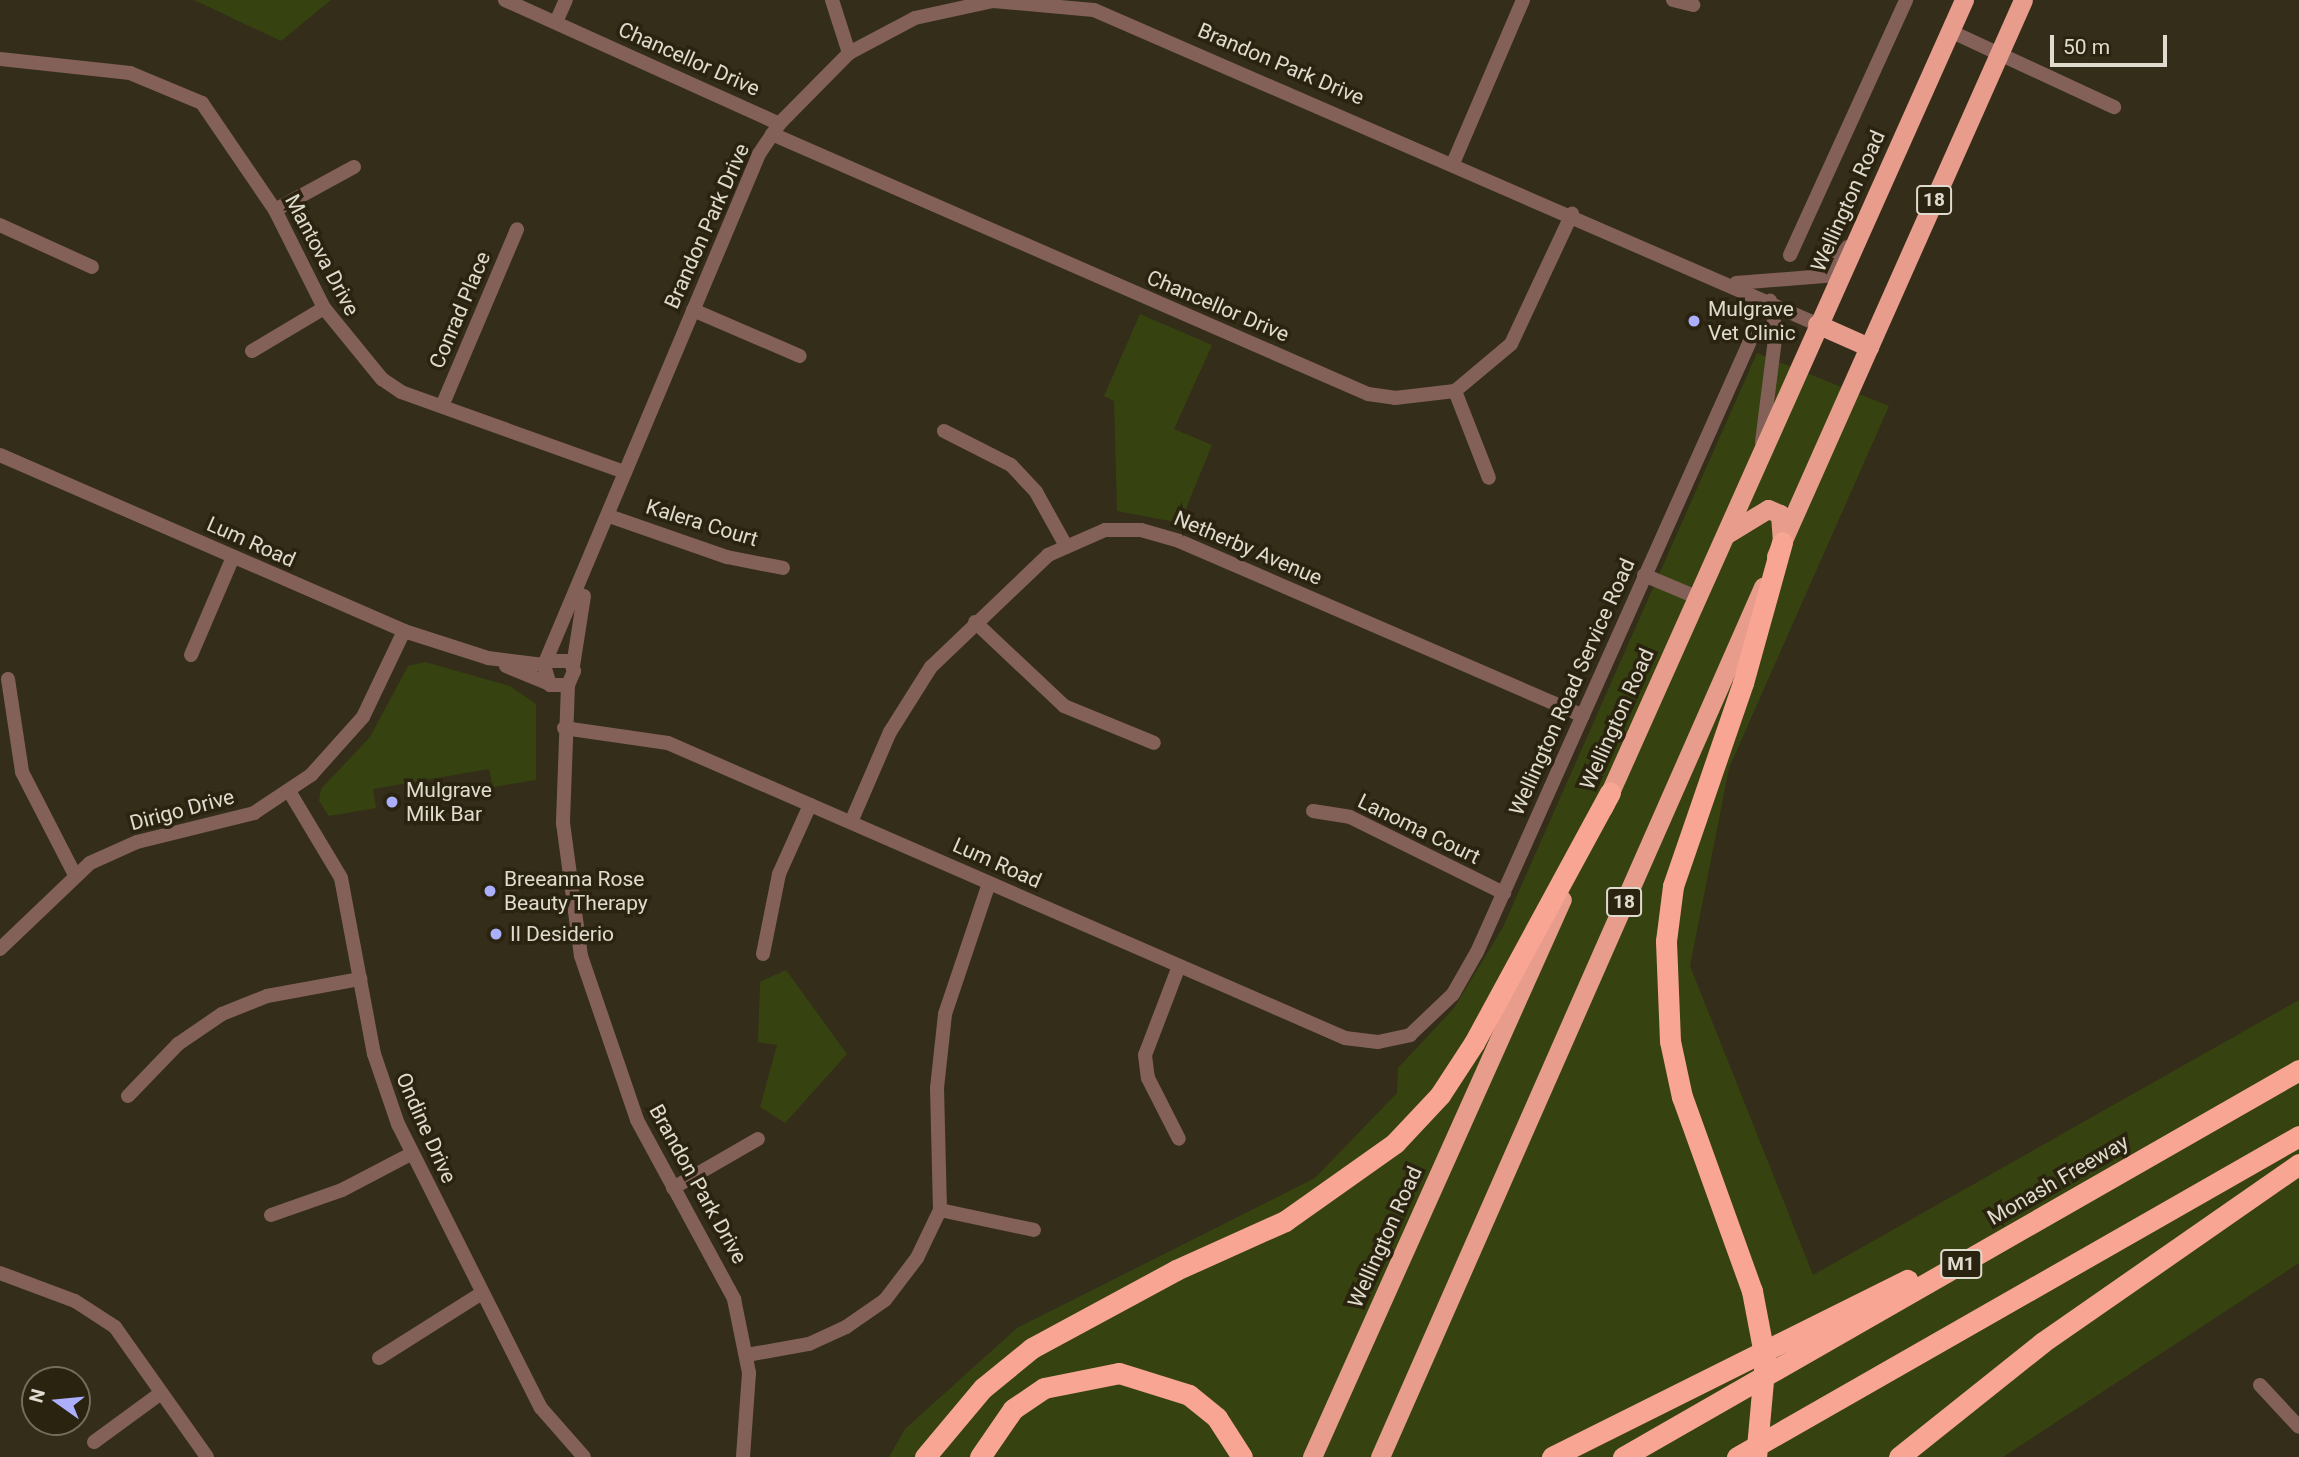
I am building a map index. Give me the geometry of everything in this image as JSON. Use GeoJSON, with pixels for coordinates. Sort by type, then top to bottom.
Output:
{"type":"FeatureCollection","features":[{"type":"Feature","properties":{"kind":"highway","name":"Wellington Road"},"geometry":{"type":"LineString","coordinates":[[1312,1457],[1964,0]]}},
{"type":"Feature","properties":{"kind":"highway","name":"18"},"geometry":{"type":"LineString","coordinates":[[1380,1457],[1782,542],[2024,0]]}},
{"type":"Feature","properties":{"kind":"highway"},"geometry":{"type":"LineString","coordinates":[[1817,324],[1869,347]]}},
{"type":"Feature","properties":{"kind":"highway"},"geometry":{"type":"LineString","coordinates":[[1722,540],[1745,518],[1768,509],[1780,514],[1782,542],[1743,683],[1673,886],[1666,941],[1670,1041],[1682,1097],[1752,1291],[1765,1359],[1756,1457]]}},
{"type":"Feature","properties":{"kind":"highway"},"geometry":{"type":"LineString","coordinates":[[925,1457],[983,1388],[1032,1348],[1176,1270],[1285,1221],[1395,1143],[1440,1095],[1474,1043],[1610,793]]}},
{"type":"Feature","properties":{"kind":"highway","name":"Monash Freeway"},"geometry":{"type":"LineString","coordinates":[[1623,1457],[2299,1070]]}},
{"type":"Feature","properties":{"kind":"highway"},"geometry":{"type":"LineString","coordinates":[[1737,1457],[2299,1136]]}},
{"type":"Feature","properties":{"kind":"highway"},"geometry":{"type":"LineString","coordinates":[[1899,1457],[2043,1342],[2299,1164]]}},
{"type":"Feature","properties":{"kind":"highway"},"geometry":{"type":"LineString","coordinates":[[1552,1457],[2057,1208]]}},
{"type":"Feature","properties":{"kind":"highway"},"geometry":{"type":"LineString","coordinates":[[980,1457],[1013,1409],[1044,1388],[1119,1373],[1156,1379],[1189,1395],[1217,1418],[1242,1457]]}},
{"type":"Feature","properties":{"kind":"street","name":"Chancellor Drive"},"geometry":{"type":"LineString","coordinates":[[505,0],[776,129],[1368,394],[1395,398],[1455,391],[1489,366],[1526,322],[1572,214]]}},
{"type":"Feature","properties":{"kind":"street"},"geometry":{"type":"LineString","coordinates":[[556,22],[566,0]]}},
{"type":"Feature","properties":{"kind":"street"},"geometry":{"type":"LineString","coordinates":[[832,0],[849,53]]}},
{"type":"Feature","properties":{"kind":"street"},"geometry":{"type":"LineString","coordinates":[[1454,161],[1523,0]]}},
{"type":"Feature","properties":{"kind":"street"},"geometry":{"type":"LineString","coordinates":[[1673,0],[1693,5]]}},
{"type":"Feature","properties":{"kind":"street"},"geometry":{"type":"LineString","coordinates":[[1790,255],[1906,0]]}},
{"type":"Feature","properties":{"kind":"street","name":"Brandon Park Drive"},"geometry":{"type":"LineString","coordinates":[[564,728],[546,663],[595,551],[625,471],[693,310],[776,129],[849,53],[915,18],[993,1],[1094,10],[1454,161],[1731,283],[1817,324]]}},
{"type":"Feature","properties":{"kind":"street"},"geometry":{"type":"LineString","coordinates":[[1950,31],[2114,107]]}},
{"type":"Feature","properties":{"kind":"street","name":"Mantova Drive"},"geometry":{"type":"LineString","coordinates":[[0,59],[130,74],[177,88],[223,127],[275,210],[324,308],[382,379],[442,406],[625,471]]}},
{"type":"Feature","properties":{"kind":"street"},"geometry":{"type":"LineString","coordinates":[[275,210],[354,167]]}},
{"type":"Feature","properties":{"kind":"street"},"geometry":{"type":"LineString","coordinates":[[0,225],[92,267]]}},
{"type":"Feature","properties":{"kind":"street","name":"Conrad Place"},"geometry":{"type":"LineString","coordinates":[[442,406],[517,229]]}},
{"type":"Feature","properties":{"kind":"street"},"geometry":{"type":"LineString","coordinates":[[1731,283],[1825,276],[1856,237]]}},
{"type":"Feature","properties":{"kind":"street"},"geometry":{"type":"LineString","coordinates":[[1761,450],[1776,331],[1770,301]]}},
{"type":"Feature","properties":{"kind":"street"},"geometry":{"type":"LineString","coordinates":[[252,351],[324,308]]}},
{"type":"Feature","properties":{"kind":"street"},"geometry":{"type":"LineString","coordinates":[[693,310],[800,356]]}},
{"type":"Feature","properties":{"kind":"street","name":"Wellington Road Service Road"},"geometry":{"type":"LineString","coordinates":[[1410,1035],[1453,994],[1504,893],[1751,339]]}},
{"type":"Feature","properties":{"kind":"street"},"geometry":{"type":"LineString","coordinates":[[1455,391],[1489,478]]}},
{"type":"Feature","properties":{"kind":"street"},"geometry":{"type":"LineString","coordinates":[[944,431],[1011,464],[1036,492],[1065,544]]}},
{"type":"Feature","properties":{"kind":"street","name":"Lum Road"},"geometry":{"type":"LineString","coordinates":[[0,455],[404,631],[488,658],[550,685]]}},
{"type":"Feature","properties":{"kind":"street","name":"Kalera Court"},"geometry":{"type":"LineString","coordinates":[[609,516],[727,557],[783,568]]}},
{"type":"Feature","properties":{"kind":"street","name":"Netherby Avenue"},"geometry":{"type":"LineString","coordinates":[[851,822],[904,706],[975,622],[1065,544],[1105,530],[1158,533],[1583,716]]}},
{"type":"Feature","properties":{"kind":"street","name":"Brandon Park Drive"},"geometry":{"type":"LineString","coordinates":[[595,551],[568,685],[564,728],[563,823],[581,956],[626,1095],[673,1188],[730,1286],[747,1355],[743,1457]]}},
{"type":"Feature","properties":{"kind":"street"},"geometry":{"type":"LineString","coordinates":[[191,655],[233,557]]}},
{"type":"Feature","properties":{"kind":"street"},"geometry":{"type":"LineString","coordinates":[[1644,575],[1696,597]]}},
{"type":"Feature","properties":{"kind":"street"},"geometry":{"type":"LineString","coordinates":[[975,622],[1064,706],[1154,743]]}},
{"type":"Feature","properties":{"kind":"street","name":"Dirigo Drive"},"geometry":{"type":"LineString","coordinates":[[0,949],[74,873],[137,842],[254,813],[289,791],[329,758],[363,717],[404,631]]}},
{"type":"Feature","properties":{"kind":"street"},"geometry":{"type":"LineString","coordinates":[[546,663],[561,657],[573,666]]}},
{"type":"Feature","properties":{"kind":"street","name":"Lum Road"},"geometry":{"type":"LineString","coordinates":[[488,658],[546,663]]}},
{"type":"Feature","properties":{"kind":"street"},"geometry":{"type":"LineString","coordinates":[[8,679],[22,772],[74,873]]}},
{"type":"Feature","properties":{"kind":"street"},"geometry":{"type":"LineString","coordinates":[[550,685],[568,685]]}},
{"type":"Feature","properties":{"kind":"street","name":"Lum Road"},"geometry":{"type":"LineString","coordinates":[[564,728],[653,738],[1345,1038],[1378,1042],[1410,1035]]}},
{"type":"Feature","properties":{"kind":"street","name":"Ondine Drive"},"geometry":{"type":"LineString","coordinates":[[289,791],[337,866],[378,1071],[411,1154],[541,1408],[576,1454]]}},
{"type":"Feature","properties":{"kind":"street"},"geometry":{"type":"LineString","coordinates":[[763,954],[779,874],[810,805]]}},
{"type":"Feature","properties":{"kind":"street","name":"Lanoma Court"},"geometry":{"type":"LineString","coordinates":[[1313,811],[1350,817],[1504,893]]}},
{"type":"Feature","properties":{"kind":"street"},"geometry":{"type":"LineString","coordinates":[[747,1355],[809,1344],[867,1315],[907,1274],[940,1210],[942,1036],[955,972],[989,883]]}},
{"type":"Feature","properties":{"kind":"street"},"geometry":{"type":"LineString","coordinates":[[1179,966],[1145,1055],[1148,1078],[1179,1139]]}},
{"type":"Feature","properties":{"kind":"street"},"geometry":{"type":"LineString","coordinates":[[128,1096],[177,1044],[222,1014],[267,996],[360,979]]}},
{"type":"Feature","properties":{"kind":"street"},"geometry":{"type":"LineString","coordinates":[[673,1188],[758,1139]]}},
{"type":"Feature","properties":{"kind":"street"},"geometry":{"type":"LineString","coordinates":[[271,1215],[342,1190],[411,1154]]}},
{"type":"Feature","properties":{"kind":"street"},"geometry":{"type":"LineString","coordinates":[[940,1210],[1034,1230]]}},
{"type":"Feature","properties":{"kind":"street"},"geometry":{"type":"LineString","coordinates":[[0,1273],[104,1317],[207,1457]]}},
{"type":"Feature","properties":{"kind":"street"},"geometry":{"type":"LineString","coordinates":[[379,1358],[482,1293]]}},
{"type":"Feature","properties":{"kind":"street"},"geometry":{"type":"LineString","coordinates":[[2260,1385],[2299,1427]]}},
{"type":"Feature","properties":{"kind":"street"},"geometry":{"type":"LineString","coordinates":[[94,1442],[161,1393]]}},
{"type":"Feature","properties":{"kind":"green space"},"geometry":{"type":"Polygon","coordinates":[[[194,0],[331,0],[281,41],[194,0]]]}},
{"type":"Feature","properties":{"kind":"green space"},"geometry":{"type":"Polygon","coordinates":[[[1140,314],[1212,345],[1174,429],[1212,445],[1180,523],[1117,511],[1114,401],[1104,396],[1140,314]]]}},
{"type":"Feature","properties":{"kind":"green space"},"geometry":{"type":"Polygon","coordinates":[[[1757,353],[1889,406],[1729,768],[1690,966],[1813,1275],[2299,1000],[2299,1263],[2003,1457],[889,1457],[905,1429],[1017,1328],[1315,1178],[1397,1093],[1398,1068],[1454,1008],[1503,927],[1757,353]]]}},
{"type":"Feature","properties":{"kind":"green space"},"geometry":{"type":"Polygon","coordinates":[[[425,662],[510,686],[536,704],[536,780],[493,787],[489,769],[373,789],[376,808],[329,816],[319,801],[321,789],[370,737],[408,666],[425,662]]]}},
{"type":"Feature","properties":{"kind":"green space"},"geometry":{"type":"Polygon","coordinates":[[[786,970],[847,1054],[785,1123],[760,1107],[777,1045],[758,1042],[760,982],[786,970]]]}},
{"type":"Feature","properties":{"kind":"place","name":"Mulgrave Vet Clinic"},"geometry":{"type":"Point","coordinates":[1694,321]}},
{"type":"Feature","properties":{"kind":"place","name":"Mulgrave Milk Bar"},"geometry":{"type":"Point","coordinates":[392,802]}},
{"type":"Feature","properties":{"kind":"place","name":"Breeanna Rose Beauty Therapy"},"geometry":{"type":"Point","coordinates":[490,891]}},
{"type":"Feature","properties":{"kind":"place","name":"Il Desiderio"},"geometry":{"type":"Point","coordinates":[496,934]}}]}
